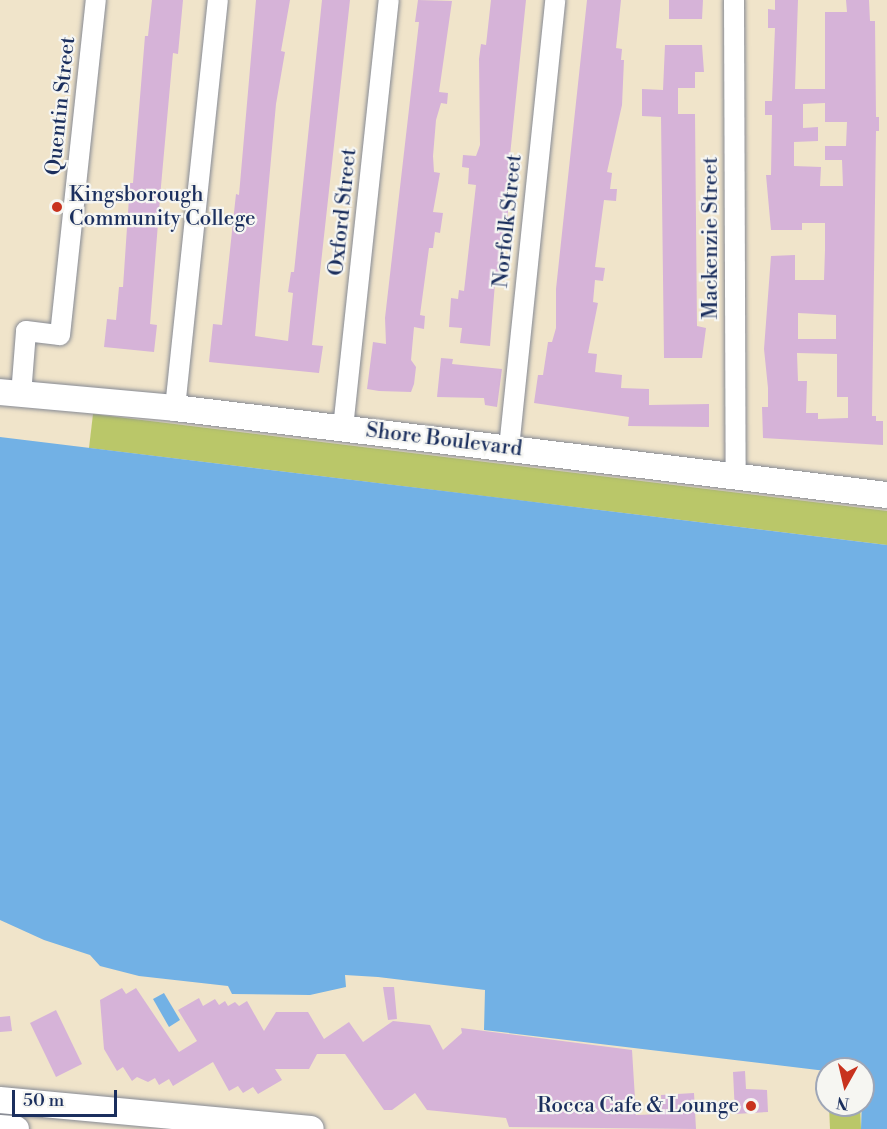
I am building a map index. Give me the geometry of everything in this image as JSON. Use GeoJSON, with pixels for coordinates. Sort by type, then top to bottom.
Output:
{"type":"FeatureCollection","features":[{"type":"Feature","properties":{"kind":"main road","name":"Shore Boulevard"},"geometry":{"type":"LineString","coordinates":[[10,393],[175,408],[887,495]]}},
{"type":"Feature","properties":{"kind":"main road"},"geometry":{"type":"LineString","coordinates":[[0,1100],[311,1129]]}},
{"type":"Feature","properties":{"kind":"main road"},"geometry":{"type":"LineString","coordinates":[[0,1128],[16,1129]]}},
{"type":"Feature","properties":{"kind":"street","name":"Quentin Street"},"geometry":{"type":"LineString","coordinates":[[10,393],[26,331],[60,335],[96,0]]}},
{"type":"Feature","properties":{"kind":"street"},"geometry":{"type":"LineString","coordinates":[[175,408],[218,0]]}},
{"type":"Feature","properties":{"kind":"street","name":"Oxford Street"},"geometry":{"type":"LineString","coordinates":[[343,428],[389,0]]}},
{"type":"Feature","properties":{"kind":"street","name":"Norfolk Street"},"geometry":{"type":"LineString","coordinates":[[509,448],[555,0]]}},
{"type":"Feature","properties":{"kind":"street","name":"Mackenzie Street"},"geometry":{"type":"LineString","coordinates":[[734,0],[736,477]]}},
{"type":"Feature","properties":{"kind":"green space"},"geometry":{"type":"Polygon","coordinates":[[[93,414],[887,511],[887,545],[89,448],[93,414]]]}},
{"type":"Feature","properties":{"kind":"green space"},"geometry":{"type":"Polygon","coordinates":[[[830,1117],[860,1117],[861,1129],[830,1129],[830,1117]]]}},
{"type":"Feature","properties":{"kind":"water"},"geometry":{"type":"Polygon","coordinates":[[[0,437],[887,545],[887,1129],[861,1129],[861,1117],[875,1117],[875,1057],[815,1057],[815,1070],[484,1030],[485,990],[378,977],[345,975],[346,987],[310,995],[232,994],[228,986],[139,976],[100,966],[90,955],[44,940],[0,920],[0,437]]]}},
{"type":"Feature","properties":{"kind":"water"},"geometry":{"type":"Polygon","coordinates":[[[164,993],[180,1020],[169,1027],[153,999],[164,993]]]}},
{"type":"Feature","properties":{"kind":"building"},"geometry":{"type":"Polygon","coordinates":[[[152,0],[183,0],[178,54],[173,53],[161,186],[150,324],[157,325],[154,352],[104,347],[107,319],[116,320],[119,287],[123,287],[130,183],[133,183],[145,36],[148,36],[152,0]]]}},
{"type":"Feature","properties":{"kind":"building"},"geometry":{"type":"Polygon","coordinates":[[[256,0],[290,0],[281,51],[285,52],[276,104],[255,336],[288,341],[293,293],[288,292],[291,272],[294,272],[322,0],[350,0],[312,345],[323,346],[319,373],[209,362],[213,324],[222,325],[236,194],[239,195],[256,0]]]}},
{"type":"Feature","properties":{"kind":"building"},"geometry":{"type":"Polygon","coordinates":[[[418,0],[452,1],[439,92],[448,93],[447,104],[441,103],[436,120],[433,156],[434,172],[440,173],[433,212],[443,213],[440,233],[435,232],[433,248],[429,248],[420,315],[425,316],[424,329],[414,327],[411,360],[416,367],[414,384],[411,392],[379,391],[367,389],[373,342],[386,344],[385,318],[419,22],[415,22],[418,0]]]}},
{"type":"Feature","properties":{"kind":"building"},"geometry":{"type":"Polygon","coordinates":[[[491,0],[526,0],[508,175],[508,218],[505,218],[501,268],[495,283],[490,346],[460,343],[462,328],[449,327],[451,298],[458,299],[459,290],[464,291],[476,185],[468,184],[469,168],[462,167],[463,155],[476,156],[480,145],[479,59],[481,44],[486,45],[491,0]]]}},
{"type":"Feature","properties":{"kind":"building"},"geometry":{"type":"Polygon","coordinates":[[[587,0],[621,0],[616,48],[622,49],[621,60],[624,60],[622,105],[607,172],[612,173],[610,189],[617,189],[616,201],[604,200],[595,267],[605,268],[603,281],[595,280],[593,302],[598,303],[588,353],[597,354],[595,372],[622,375],[621,388],[649,389],[649,405],[709,404],[709,427],[628,426],[629,417],[534,403],[538,375],[543,375],[548,342],[552,342],[556,328],[556,289],[587,0]]]}},
{"type":"Feature","properties":{"kind":"building"},"geometry":{"type":"Polygon","coordinates":[[[669,0],[703,0],[702,19],[669,19],[669,0]]]}},
{"type":"Feature","properties":{"kind":"building"},"geometry":{"type":"Polygon","coordinates":[[[775,0],[798,0],[795,89],[825,89],[825,12],[847,12],[846,0],[869,0],[870,21],[875,21],[876,117],[879,117],[879,131],[876,131],[872,416],[876,416],[876,421],[883,421],[883,445],[763,438],[762,407],[768,407],[764,349],[771,256],[795,255],[795,280],[824,280],[825,250],[825,223],[802,223],[802,230],[771,230],[766,175],[771,175],[772,115],[765,115],[765,101],[772,101],[775,28],[768,28],[768,9],[775,10],[775,0]],[[825,103],[803,104],[803,128],[818,127],[818,141],[794,142],[794,166],[821,167],[820,186],[843,186],[842,160],[825,160],[825,146],[846,146],[847,122],[825,122],[825,103]],[[798,313],[798,339],[836,339],[836,315],[798,313]],[[797,353],[798,381],[807,381],[806,413],[818,413],[818,419],[848,418],[848,397],[837,397],[837,354],[797,353]]]}},
{"type":"Feature","properties":{"kind":"building"},"geometry":{"type":"Polygon","coordinates":[[[665,45],[702,45],[704,72],[695,72],[695,88],[678,88],[678,114],[695,114],[697,326],[706,328],[702,358],[664,358],[661,117],[642,116],[642,89],[663,90],[665,45]]]}},
{"type":"Feature","properties":{"kind":"building"},"geometry":{"type":"Polygon","coordinates":[[[441,358],[453,359],[452,364],[502,369],[497,407],[485,405],[484,398],[437,397],[441,358]]]}},
{"type":"Feature","properties":{"kind":"building"},"geometry":{"type":"Polygon","coordinates":[[[383,987],[394,987],[397,1019],[388,1020],[383,987]]]}},
{"type":"Feature","properties":{"kind":"building"},"geometry":{"type":"Polygon","coordinates":[[[122,988],[126,994],[136,988],[179,1052],[197,1041],[178,1010],[199,998],[203,1006],[215,999],[219,1005],[225,1001],[228,1006],[235,1002],[239,1006],[247,1001],[264,1031],[276,1012],[308,1012],[324,1039],[349,1022],[363,1042],[393,1021],[430,1025],[443,1050],[462,1033],[461,1028],[632,1050],[636,1115],[662,1114],[661,1095],[694,1093],[696,1129],[509,1127],[506,1118],[427,1110],[415,1093],[392,1110],[384,1110],[345,1054],[317,1054],[309,1069],[275,1069],[282,1080],[258,1094],[253,1087],[243,1093],[238,1086],[229,1091],[213,1062],[173,1086],[169,1079],[159,1085],[155,1078],[148,1082],[137,1077],[132,1081],[123,1067],[117,1071],[104,1049],[100,1000],[122,988]]]}},
{"type":"Feature","properties":{"kind":"building"},"geometry":{"type":"Polygon","coordinates":[[[56,1010],[82,1064],[56,1077],[30,1023],[56,1010]]]}},
{"type":"Feature","properties":{"kind":"building"},"geometry":{"type":"Polygon","coordinates":[[[10,1016],[12,1031],[0,1032],[0,1017],[10,1016]]]}},
{"type":"Feature","properties":{"kind":"building"},"geometry":{"type":"Polygon","coordinates":[[[745,1071],[746,1089],[767,1090],[768,1112],[735,1114],[733,1072],[745,1071]]]}},
{"type":"Feature","properties":{"kind":"place","name":"Kingsborough Community College"},"geometry":{"type":"Point","coordinates":[57,207]}},
{"type":"Feature","properties":{"kind":"place","name":"Rocca Cafe & Lounge"},"geometry":{"type":"Point","coordinates":[751,1106]}}]}
